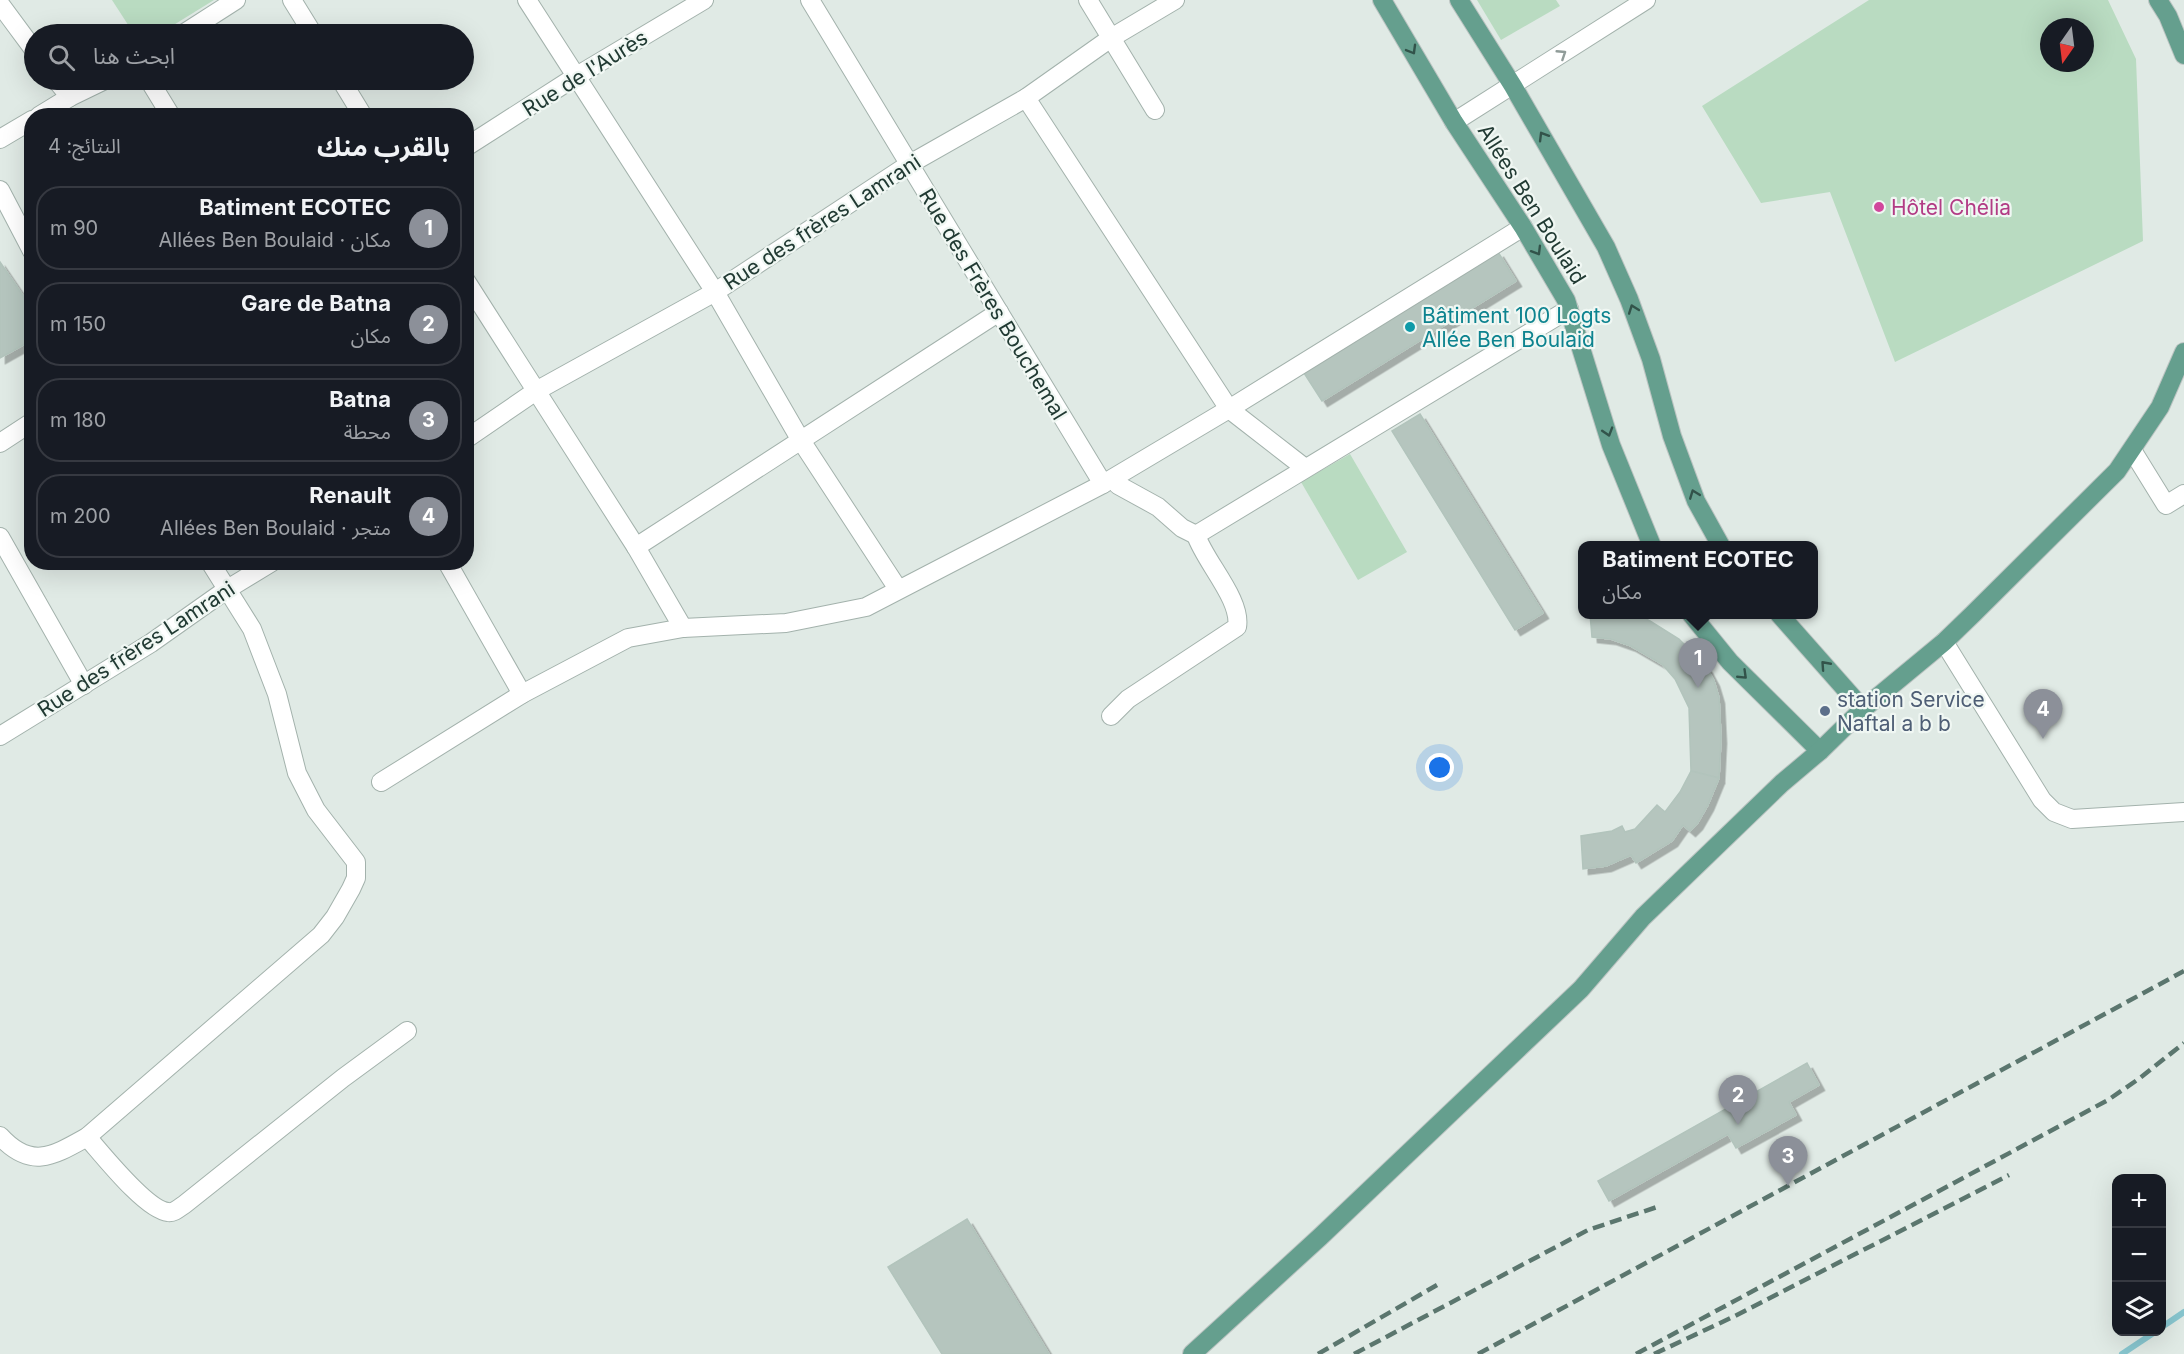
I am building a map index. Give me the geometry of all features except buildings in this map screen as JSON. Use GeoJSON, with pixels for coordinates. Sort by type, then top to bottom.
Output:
{"type":"FeatureCollection","features":[{"type":"Feature","properties":{"kind":"main road","name":"Allées Ben Boulaid"},"geometry":{"type":"LineString","coordinates":[[1382,0],[1454,122],[1523,227],[1566,300],[1611,445],[1650,541]]}},
{"type":"Feature","properties":{"kind":"main road","name":"Allées Ben Boulaid"},"geometry":{"type":"LineString","coordinates":[[1459,0],[1513,86],[1606,247],[1629,298],[1651,359],[1672,436],[1696,501],[1718,541]]}},
{"type":"Feature","properties":{"kind":"main road"},"geometry":{"type":"LineString","coordinates":[[2158,0],[2168,16],[2184,55]]}},
{"type":"Feature","properties":{"kind":"main road"},"geometry":{"type":"LineString","coordinates":[[1192,1354],[1320,1237],[1581,989],[1643,917],[1782,783],[1820,751],[1863,709],[1944,642],[2116,471],[2160,407],[2184,352]]}},
{"type":"Feature","properties":{"kind":"main road"},"geometry":{"type":"LineString","coordinates":[[1694,619],[1730,662],[1820,751]]}},
{"type":"Feature","properties":{"kind":"main road"},"geometry":{"type":"LineString","coordinates":[[1783,619],[1863,709]]}},
{"type":"Feature","properties":{"kind":"street"},"geometry":{"type":"LineString","coordinates":[[199,24],[236,0]]}},
{"type":"Feature","properties":{"kind":"street"},"geometry":{"type":"LineString","coordinates":[[292,0],[308,24]]}},
{"type":"Feature","properties":{"kind":"street"},"geometry":{"type":"LineString","coordinates":[[527,0],[715,292],[800,439],[898,589]]}},
{"type":"Feature","properties":{"kind":"street","name":"Rue de l'Aurès"},"geometry":{"type":"LineString","coordinates":[[474,142],[575,77],[704,0]]}},
{"type":"Feature","properties":{"kind":"street","name":"Rue des Frères Bouchemal"},"geometry":{"type":"LineString","coordinates":[[810,0],[908,165],[1110,485]]}},
{"type":"Feature","properties":{"kind":"street"},"geometry":{"type":"LineString","coordinates":[[1088,0],[1155,110]]}},
{"type":"Feature","properties":{"kind":"street","name":"Rue des frères Lamrani"},"geometry":{"type":"LineString","coordinates":[[474,433],[536,391],[715,292],[908,165],[1026,98],[1111,38],[1174,0]]}},
{"type":"Feature","properties":{"kind":"street"},"geometry":{"type":"LineString","coordinates":[[1454,122],[1647,0]]}},
{"type":"Feature","properties":{"kind":"street"},"geometry":{"type":"LineString","coordinates":[[0,3],[24,36]]}},
{"type":"Feature","properties":{"kind":"street"},"geometry":{"type":"LineString","coordinates":[[64,90],[69,97]]}},
{"type":"Feature","properties":{"kind":"street"},"geometry":{"type":"LineString","coordinates":[[52,108],[84,90]]}},
{"type":"Feature","properties":{"kind":"street"},"geometry":{"type":"LineString","coordinates":[[155,90],[166,108]]}},
{"type":"Feature","properties":{"kind":"street"},"geometry":{"type":"LineString","coordinates":[[347,90],[358,108]]}},
{"type":"Feature","properties":{"kind":"street"},"geometry":{"type":"LineString","coordinates":[[1026,98],[1229,409],[1305,468]]}},
{"type":"Feature","properties":{"kind":"street"},"geometry":{"type":"LineString","coordinates":[[0,139],[24,125]]}},
{"type":"Feature","properties":{"kind":"street"},"geometry":{"type":"LineString","coordinates":[[0,190],[24,236]]}},
{"type":"Feature","properties":{"kind":"street"},"geometry":{"type":"LineString","coordinates":[[381,782],[522,694],[628,638],[683,628],[786,624],[866,607],[1110,485],[1523,227]]}},
{"type":"Feature","properties":{"kind":"street"},"geometry":{"type":"LineString","coordinates":[[474,294],[636,547],[683,628]]}},
{"type":"Feature","properties":{"kind":"street"},"geometry":{"type":"LineString","coordinates":[[1196,534],[1569,309]]}},
{"type":"Feature","properties":{"kind":"street"},"geometry":{"type":"LineString","coordinates":[[636,547],[999,312]]}},
{"type":"Feature","properties":{"kind":"street"},"geometry":{"type":"LineString","coordinates":[[0,442],[24,427]]}},
{"type":"Feature","properties":{"kind":"street"},"geometry":{"type":"LineString","coordinates":[[2132,450],[2166,505],[2184,494]]}},
{"type":"Feature","properties":{"kind":"street"},"geometry":{"type":"LineString","coordinates":[[1110,485],[1158,507],[1182,528],[1196,534],[1201,548],[1235,606],[1239,618],[1237,627],[1128,699],[1111,716]]}},
{"type":"Feature","properties":{"kind":"street"},"geometry":{"type":"LineString","coordinates":[[0,537],[24,563]]}},
{"type":"Feature","properties":{"kind":"street"},"geometry":{"type":"LineString","coordinates":[[28,570],[84,685]]}},
{"type":"Feature","properties":{"kind":"street"},"geometry":{"type":"LineString","coordinates":[[0,1136],[21,1154],[41,1158],[55,1155],[87,1137],[321,935],[335,917],[356,879],[356,862],[316,810],[297,773],[273,683],[252,629],[215,570]]}},
{"type":"Feature","properties":{"kind":"street","name":"Rue des frères Lamrani"},"geometry":{"type":"LineString","coordinates":[[0,736],[151,643],[226,590],[259,570]]}},
{"type":"Feature","properties":{"kind":"street"},"geometry":{"type":"LineString","coordinates":[[452,570],[522,694]]}},
{"type":"Feature","properties":{"kind":"street"},"geometry":{"type":"LineString","coordinates":[[1944,642],[2042,800],[2054,812],[2072,819],[2184,812]]}},
{"type":"Feature","properties":{"kind":"street"},"geometry":{"type":"LineString","coordinates":[[87,1137],[146,1201],[165,1212],[172,1212],[343,1078],[407,1031]]}},
{"type":"Feature","properties":{"kind":"green space"},"geometry":{"type":"Polygon","coordinates":[[[112,0],[214,0],[175,24],[128,24],[112,0]]]}},
{"type":"Feature","properties":{"kind":"green space"},"geometry":{"type":"Polygon","coordinates":[[[1477,0],[1556,0],[1560,6],[1501,40],[1477,0]]]}},
{"type":"Feature","properties":{"kind":"green space"},"geometry":{"type":"Polygon","coordinates":[[[1869,0],[2108,0],[2136,59],[2143,241],[1895,362],[1830,192],[1761,203],[1702,106],[1869,0]]]}},
{"type":"Feature","properties":{"kind":"green space"},"geometry":{"type":"Polygon","coordinates":[[[1350,454],[1407,552],[1358,580],[1301,482],[1350,454]]]}},
{"type":"Feature","properties":{"kind":"waterway"},"geometry":{"type":"LineString","coordinates":[[2166,1324],[2184,1312]]}},
{"type":"Feature","properties":{"kind":"waterway"},"geometry":{"type":"LineString","coordinates":[[2122,1354],[2149,1336]]}},
{"type":"Feature","properties":{"kind":"railway"},"geometry":{"type":"LineString","coordinates":[[1478,1354],[2184,971]]}},
{"type":"Feature","properties":{"kind":"railway"},"geometry":{"type":"LineString","coordinates":[[1636,1354],[2108,1100],[2184,1043]]}},
{"type":"Feature","properties":{"kind":"railway"},"geometry":{"type":"LineString","coordinates":[[1654,1354],[1735,1316],[2009,1175]]}},
{"type":"Feature","properties":{"kind":"railway"},"geometry":{"type":"LineString","coordinates":[[1354,1354],[1588,1230],[1657,1207]]}},
{"type":"Feature","properties":{"kind":"railway"},"geometry":{"type":"LineString","coordinates":[[1318,1354],[1437,1285]]}},
{"type":"Feature","properties":{"kind":"place","name":"Hôtel Chélia"},"geometry":{"type":"Point","coordinates":[1879,207]}},
{"type":"Feature","properties":{"kind":"place","name":"Bâtiment 100 Logts Allée Ben Boulaid"},"geometry":{"type":"Point","coordinates":[1410,327]}},
{"type":"Feature","properties":{"kind":"place","name":"Batiment ECOTEC"},"geometry":{"type":"Point","coordinates":[1698,688]}},
{"type":"Feature","properties":{"kind":"place","name":"station Service Naftal a b b"},"geometry":{"type":"Point","coordinates":[1825,711]}},
{"type":"Feature","properties":{"kind":"place","name":"Renault"},"geometry":{"type":"Point","coordinates":[2043,739]}},
{"type":"Feature","properties":{"kind":"place","name":"Gare de Batna"},"geometry":{"type":"Point","coordinates":[1738,1125]}},
{"type":"Feature","properties":{"kind":"place","name":"Batna"},"geometry":{"type":"Point","coordinates":[1788,1186]}}]}
